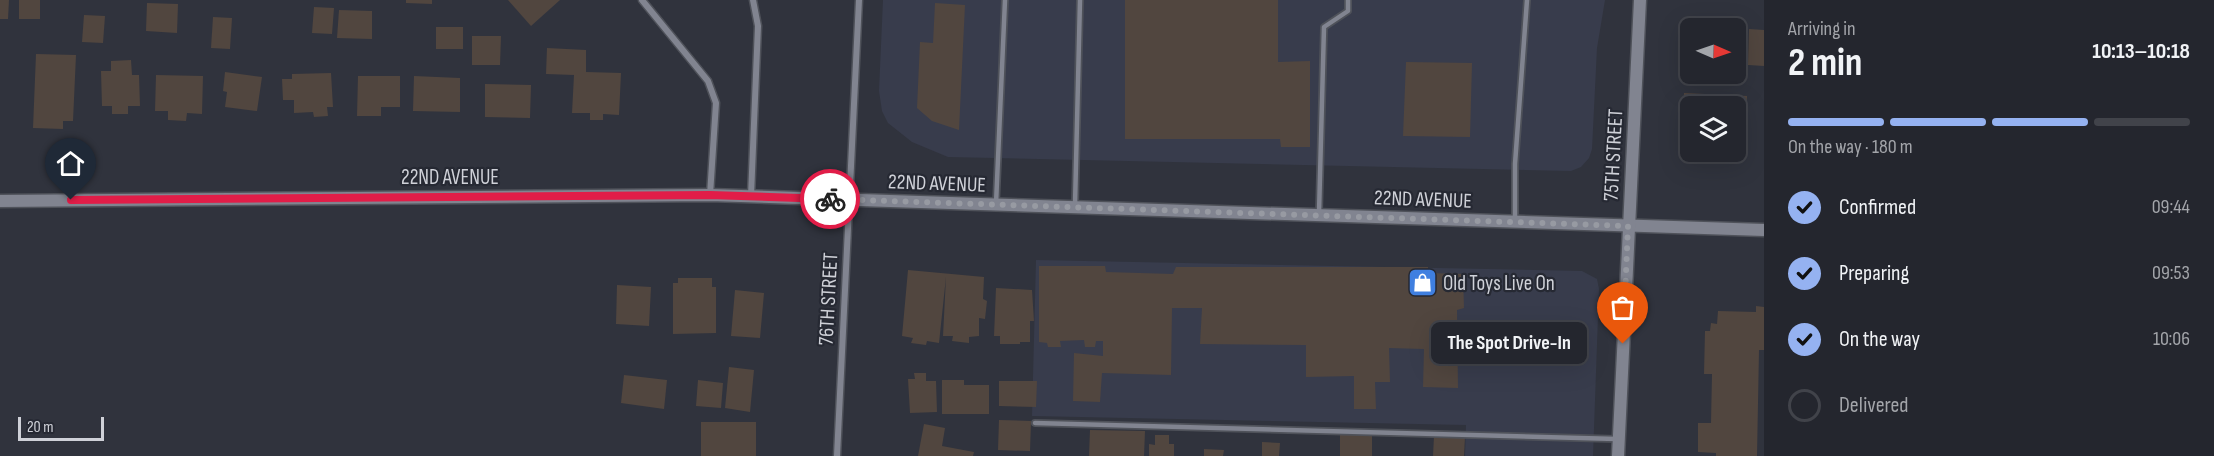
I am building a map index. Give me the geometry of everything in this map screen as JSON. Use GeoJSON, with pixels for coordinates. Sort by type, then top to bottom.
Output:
{"type":"FeatureCollection","features":[{"type":"Feature","properties":{"kind":"street"},"geometry":{"type":"LineString","coordinates":[[642,0],[708,81],[716,103],[710,195]]}},
{"type":"Feature","properties":{"kind":"street"},"geometry":{"type":"LineString","coordinates":[[751,196],[758,26],[753,0]]}},
{"type":"Feature","properties":{"kind":"street","name":"76TH STREET"},"geometry":{"type":"LineString","coordinates":[[837,456],[860,0]]}},
{"type":"Feature","properties":{"kind":"street","name":"75TH STREET"},"geometry":{"type":"LineString","coordinates":[[1618,456],[1640,0]]}},
{"type":"Feature","properties":{"kind":"street","name":"22ND AVENUE"},"geometry":{"type":"LineString","coordinates":[[0,201],[710,195],[1764,230]]}},
{"type":"Feature","properties":{"kind":"lane"},"geometry":{"type":"LineString","coordinates":[[996,205],[1005,0]]}},
{"type":"Feature","properties":{"kind":"lane"},"geometry":{"type":"LineString","coordinates":[[1074,207],[1080,0]]}},
{"type":"Feature","properties":{"kind":"lane"},"geometry":{"type":"LineString","coordinates":[[1319,215],[1324,27],[1348,11],[1348,0]]}},
{"type":"Feature","properties":{"kind":"lane"},"geometry":{"type":"LineString","coordinates":[[1515,222],[1515,164],[1527,0]]}},
{"type":"Feature","properties":{"kind":"lane"},"geometry":{"type":"LineString","coordinates":[[1035,423],[1619,439]]}},
{"type":"Feature","properties":{"kind":"shaded area"},"geometry":{"type":"Polygon","coordinates":[[[883,0],[1605,0],[1597,48],[1592,149],[1589,158],[1581,167],[1571,171],[948,157],[912,142],[888,123],[882,111],[879,91],[883,0]]]}},
{"type":"Feature","properties":{"kind":"shaded area"},"geometry":{"type":"Polygon","coordinates":[[[1036,260],[1582,271],[1597,279],[1599,289],[1593,456],[1465,456],[1466,425],[1032,416],[1036,260]]]}},
{"type":"Feature","properties":{"kind":"building"},"geometry":{"type":"Polygon","coordinates":[[[0,0],[9,0],[8,19],[0,19],[0,0]]]}},
{"type":"Feature","properties":{"kind":"building"},"geometry":{"type":"Polygon","coordinates":[[[19,0],[40,0],[40,19],[19,19],[19,0]]]}},
{"type":"Feature","properties":{"kind":"building"},"geometry":{"type":"Polygon","coordinates":[[[406,0],[432,0],[432,4],[406,3],[406,0]]]}},
{"type":"Feature","properties":{"kind":"building"},"geometry":{"type":"Polygon","coordinates":[[[508,0],[560,0],[531,26],[508,0]]]}},
{"type":"Feature","properties":{"kind":"building"},"geometry":{"type":"Polygon","coordinates":[[[1125,0],[1278,0],[1278,62],[1310,61],[1310,147],[1281,147],[1280,139],[1125,139],[1125,0]]]}},
{"type":"Feature","properties":{"kind":"building"},"geometry":{"type":"Polygon","coordinates":[[[147,3],[178,4],[177,33],[146,31],[147,3]]]}},
{"type":"Feature","properties":{"kind":"building"},"geometry":{"type":"Polygon","coordinates":[[[935,3],[965,5],[959,130],[932,121],[917,108],[920,42],[933,43],[935,3]]]}},
{"type":"Feature","properties":{"kind":"building"},"geometry":{"type":"Polygon","coordinates":[[[314,7],[334,8],[332,34],[312,33],[314,7]]]}},
{"type":"Feature","properties":{"kind":"building"},"geometry":{"type":"Polygon","coordinates":[[[339,10],[372,11],[372,39],[337,38],[339,10]]]}},
{"type":"Feature","properties":{"kind":"building"},"geometry":{"type":"Polygon","coordinates":[[[84,15],[105,16],[103,43],[82,42],[84,15]]]}},
{"type":"Feature","properties":{"kind":"building"},"geometry":{"type":"Polygon","coordinates":[[[213,17],[232,18],[230,49],[211,48],[213,17]]]}},
{"type":"Feature","properties":{"kind":"building"},"geometry":{"type":"Polygon","coordinates":[[[436,27],[463,27],[463,49],[436,49],[436,27]]]}},
{"type":"Feature","properties":{"kind":"building"},"geometry":{"type":"Polygon","coordinates":[[[1749,29],[1764,30],[1764,66],[1748,65],[1749,29]]]}},
{"type":"Feature","properties":{"kind":"building"},"geometry":{"type":"Polygon","coordinates":[[[472,36],[501,36],[500,65],[472,65],[472,36]]]}},
{"type":"Feature","properties":{"kind":"building"},"geometry":{"type":"Polygon","coordinates":[[[547,48],[586,50],[586,72],[621,73],[619,115],[603,114],[603,120],[590,120],[590,113],[572,113],[574,75],[546,74],[547,48]]]}},
{"type":"Feature","properties":{"kind":"building"},"geometry":{"type":"Polygon","coordinates":[[[36,54],[76,55],[73,121],[63,121],[63,129],[33,128],[36,54]]]}},
{"type":"Feature","properties":{"kind":"building"},"geometry":{"type":"Polygon","coordinates":[[[131,60],[132,75],[139,75],[140,106],[128,106],[128,114],[112,114],[112,106],[102,106],[101,71],[111,71],[111,61],[131,60]]]}},
{"type":"Feature","properties":{"kind":"building"},"geometry":{"type":"Polygon","coordinates":[[[1406,62],[1472,63],[1470,137],[1403,136],[1406,62]]]}},
{"type":"Feature","properties":{"kind":"building"},"geometry":{"type":"Polygon","coordinates":[[[225,72],[262,77],[257,111],[225,107],[227,92],[223,91],[225,72]]]}},
{"type":"Feature","properties":{"kind":"building"},"geometry":{"type":"Polygon","coordinates":[[[331,73],[333,107],[327,107],[328,116],[314,117],[313,112],[294,113],[294,100],[283,100],[282,79],[292,79],[292,74],[331,73]]]}},
{"type":"Feature","properties":{"kind":"building"},"geometry":{"type":"Polygon","coordinates":[[[156,75],[203,76],[202,114],[187,113],[186,121],[168,120],[168,111],[155,111],[156,75]]]}},
{"type":"Feature","properties":{"kind":"building"},"geometry":{"type":"Polygon","coordinates":[[[358,76],[400,76],[400,107],[381,107],[381,116],[357,116],[358,76]]]}},
{"type":"Feature","properties":{"kind":"building"},"geometry":{"type":"Polygon","coordinates":[[[414,76],[460,78],[460,112],[413,111],[414,76]]]}},
{"type":"Feature","properties":{"kind":"building"},"geometry":{"type":"Polygon","coordinates":[[[485,84],[531,85],[530,118],[485,117],[485,84]]]}},
{"type":"Feature","properties":{"kind":"building"},"geometry":{"type":"Polygon","coordinates":[[[1684,93],[1747,96],[1746,121],[1746,96],[1684,96],[1684,93]]]}},
{"type":"Feature","properties":{"kind":"building"},"geometry":{"type":"Polygon","coordinates":[[[1039,266],[1105,266],[1106,272],[1173,274],[1176,267],[1428,267],[1428,273],[1463,274],[1464,308],[1457,310],[1458,388],[1423,387],[1424,349],[1389,348],[1390,382],[1375,382],[1376,409],[1354,409],[1354,376],[1306,377],[1306,345],[1200,344],[1202,308],[1172,308],[1171,375],[1102,373],[1100,402],[1073,401],[1074,353],[1103,356],[1103,341],[1096,341],[1095,347],[1085,347],[1084,340],[1060,341],[1061,347],[1048,347],[1047,343],[1039,342],[1039,266]]]}},
{"type":"Feature","properties":{"kind":"building"},"geometry":{"type":"Polygon","coordinates":[[[908,270],[984,277],[983,299],[987,301],[985,319],[979,318],[979,336],[969,337],[969,343],[952,341],[953,336],[943,336],[946,277],[939,343],[927,341],[926,345],[911,343],[913,338],[902,336],[908,270]]]}},
{"type":"Feature","properties":{"kind":"building"},"geometry":{"type":"Polygon","coordinates":[[[678,278],[712,278],[712,287],[716,287],[716,333],[673,334],[673,283],[678,283],[678,278]]]}},
{"type":"Feature","properties":{"kind":"building"},"geometry":{"type":"Polygon","coordinates":[[[617,285],[651,287],[649,326],[616,324],[617,285]]]}},
{"type":"Feature","properties":{"kind":"building"},"geometry":{"type":"Polygon","coordinates":[[[996,288],[1032,290],[1034,321],[1030,321],[1030,342],[1000,344],[1000,336],[994,336],[996,288]]]}},
{"type":"Feature","properties":{"kind":"building"},"geometry":{"type":"Polygon","coordinates":[[[735,290],[764,293],[760,338],[731,336],[735,290]]]}},
{"type":"Feature","properties":{"kind":"building"},"geometry":{"type":"Polygon","coordinates":[[[1756,306],[1764,307],[1764,350],[1759,350],[1757,456],[1716,456],[1716,453],[1698,452],[1698,423],[1711,423],[1712,374],[1704,374],[1705,331],[1710,331],[1711,323],[1717,324],[1718,311],[1756,312],[1756,306]]]}},
{"type":"Feature","properties":{"kind":"building"},"geometry":{"type":"Polygon","coordinates":[[[1468,324],[1545,325],[1545,365],[1468,364],[1468,324]]]}},
{"type":"Feature","properties":{"kind":"building"},"geometry":{"type":"Polygon","coordinates":[[[729,367],[754,370],[750,412],[725,408],[729,367]]]}},
{"type":"Feature","properties":{"kind":"building"},"geometry":{"type":"Polygon","coordinates":[[[914,373],[926,373],[926,381],[936,381],[937,412],[910,413],[908,379],[915,379],[914,373]]]}},
{"type":"Feature","properties":{"kind":"building"},"geometry":{"type":"Polygon","coordinates":[[[624,375],[667,380],[664,409],[621,403],[624,375]]]}},
{"type":"Feature","properties":{"kind":"building"},"geometry":{"type":"Polygon","coordinates":[[[698,380],[723,383],[721,408],[696,406],[698,380]]]}},
{"type":"Feature","properties":{"kind":"building"},"geometry":{"type":"Polygon","coordinates":[[[942,380],[964,380],[964,385],[989,385],[989,414],[942,414],[942,380]]]}},
{"type":"Feature","properties":{"kind":"building"},"geometry":{"type":"Polygon","coordinates":[[[999,381],[1037,381],[1036,407],[999,406],[999,381]]]}},
{"type":"Feature","properties":{"kind":"building"},"geometry":{"type":"Polygon","coordinates":[[[999,420],[1031,421],[1030,451],[998,450],[999,420]]]}},
{"type":"Feature","properties":{"kind":"building"},"geometry":{"type":"Polygon","coordinates":[[[701,422],[756,422],[756,456],[701,456],[701,422]]]}},
{"type":"Feature","properties":{"kind":"building"},"geometry":{"type":"Polygon","coordinates":[[[924,424],[945,428],[942,446],[974,452],[973,456],[918,456],[924,424]]]}},
{"type":"Feature","properties":{"kind":"building"},"geometry":{"type":"Polygon","coordinates":[[[1090,430],[1145,431],[1144,456],[1089,456],[1090,430]]]}},
{"type":"Feature","properties":{"kind":"building"},"geometry":{"type":"Polygon","coordinates":[[[1155,435],[1169,435],[1169,444],[1174,444],[1174,456],[1149,456],[1149,444],[1155,445],[1155,435]]]}},
{"type":"Feature","properties":{"kind":"building"},"geometry":{"type":"Polygon","coordinates":[[[1340,435],[1372,435],[1372,456],[1340,456],[1340,435]]]}},
{"type":"Feature","properties":{"kind":"building"},"geometry":{"type":"Polygon","coordinates":[[[1434,436],[1465,437],[1464,456],[1433,456],[1434,436]]]}},
{"type":"Feature","properties":{"kind":"building"},"geometry":{"type":"Polygon","coordinates":[[[1262,442],[1280,443],[1279,456],[1262,456],[1262,442]]]}},
{"type":"Feature","properties":{"kind":"building"},"geometry":{"type":"Polygon","coordinates":[[[1204,449],[1224,450],[1223,456],[1204,456],[1204,449]]]}},
{"type":"Feature","properties":{"kind":"way so far"},"geometry":{"type":"LineString","coordinates":[[830,199],[1628,226],[1623,344]]}},
{"type":"Feature","properties":{"kind":"place","name":"Old Toys Live On"},"geometry":{"type":"Point","coordinates":[1422,283]}},
{"type":"Feature","properties":{"kind":"place","name":"The Spot Drive-In"},"geometry":{"type":"Point","coordinates":[1623,344]}},
{"type":"Feature","properties":{"kind":"route"},"geometry":{"type":"LineString","coordinates":[[71,200],[710,195],[830,199]]}}]}
